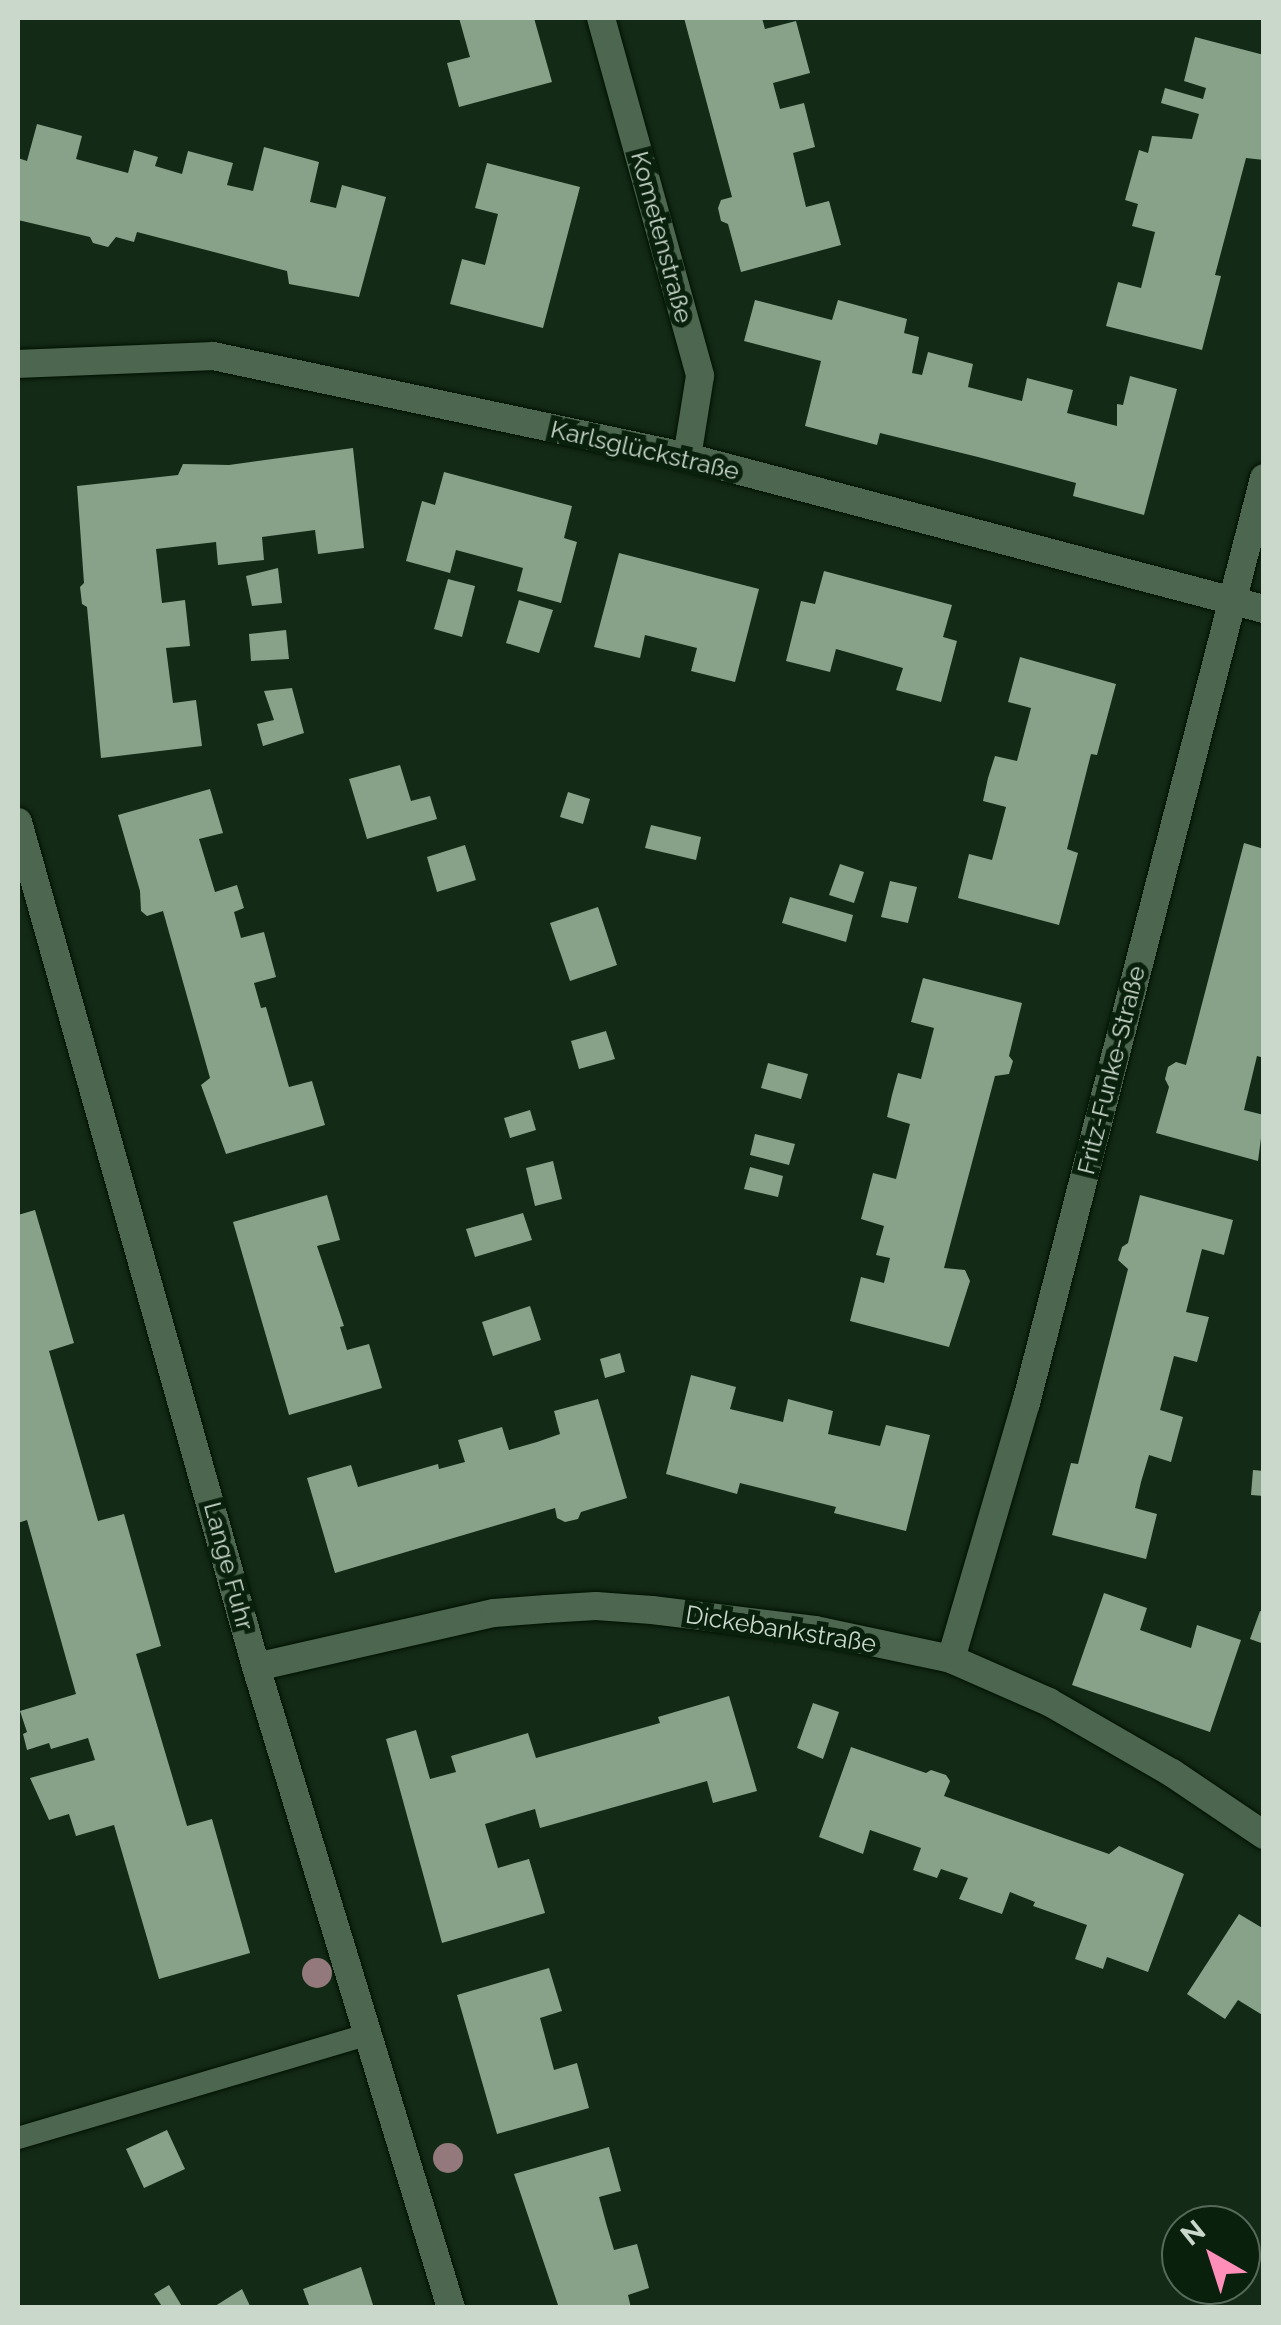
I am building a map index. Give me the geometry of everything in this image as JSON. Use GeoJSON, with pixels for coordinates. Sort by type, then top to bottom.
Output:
{"type":"FeatureCollection","features":[{"type":"Feature","properties":{"kind":"street","name":"Kometenstraße"},"geometry":{"type":"LineString","coordinates":[[601,18],[700,376],[688,458]]}},
{"type":"Feature","properties":{"kind":"street","name":"Karlsglückstraße"},"geometry":{"type":"LineString","coordinates":[[18,364],[213,356],[688,458],[1264,609]]}},
{"type":"Feature","properties":{"kind":"street","name":"Fritz-Funke-Straße"},"geometry":{"type":"LineString","coordinates":[[952,1659],[1026,1403],[1264,478]]}},
{"type":"Feature","properties":{"kind":"street","name":"Lange Fuhr"},"geometry":{"type":"LineString","coordinates":[[18,822],[256,1667],[451,2308]]}},
{"type":"Feature","properties":{"kind":"street","name":"Dickebankstraße"},"geometry":{"type":"LineString","coordinates":[[256,1667],[494,1613],[596,1606],[815,1630],[952,1659],[1048,1702],[1172,1773],[1264,1834]]}},
{"type":"Feature","properties":{"kind":"lane"},"geometry":{"type":"LineString","coordinates":[[18,2138],[369,2034]]}},
{"type":"Feature","properties":{"kind":"building"},"geometry":{"type":"Polygon","coordinates":[[[459,18],[534,18],[552,82],[459,107],[447,63],[470,57],[459,18]]]}},
{"type":"Feature","properties":{"kind":"building"},"geometry":{"type":"Polygon","coordinates":[[[684,18],[762,18],[765,29],[796,21],[810,73],[773,83],[780,109],[804,103],[815,147],[793,153],[806,207],[829,201],[841,245],[741,272],[728,224],[721,221],[718,208],[721,200],[732,197],[684,18]]]}},
{"type":"Feature","properties":{"kind":"building"},"geometry":{"type":"Polygon","coordinates":[[[1195,37],[1264,55],[1264,160],[1246,158],[1215,275],[1221,276],[1202,350],[1106,326],[1118,282],[1141,288],[1155,232],[1132,226],[1138,204],[1125,200],[1139,150],[1148,153],[1152,136],[1192,139],[1199,114],[1161,103],[1165,88],[1203,99],[1206,88],[1184,81],[1195,37]]]}},
{"type":"Feature","properties":{"kind":"building"},"geometry":{"type":"Polygon","coordinates":[[[37,124],[82,136],[76,159],[128,173],[134,150],[158,157],[155,166],[182,174],[188,151],[233,163],[227,185],[253,191],[264,147],[319,162],[310,202],[336,208],[342,185],[386,197],[359,297],[289,284],[287,271],[137,232],[134,242],[116,237],[108,247],[93,243],[90,237],[18,220],[18,158],[27,161],[37,124]]]}},
{"type":"Feature","properties":{"kind":"building"},"geometry":{"type":"Polygon","coordinates":[[[487,163],[580,187],[543,328],[450,304],[462,259],[485,265],[498,214],[475,208],[487,163]]]}},
{"type":"Feature","properties":{"kind":"building"},"geometry":{"type":"Polygon","coordinates":[[[755,300],[832,320],[838,300],[907,319],[904,333],[919,337],[912,373],[922,375],[928,352],[973,364],[968,387],[1022,401],[1027,378],[1073,390],[1067,413],[1117,426],[1117,404],[1123,405],[1130,376],[1177,389],[1144,515],[1073,496],[1076,483],[978,457],[880,433],[877,445],[805,426],[821,361],[744,341],[755,300]]]}},
{"type":"Feature","properties":{"kind":"building"},"geometry":{"type":"Polygon","coordinates":[[[353,448],[364,548],[318,554],[315,530],[262,537],[264,560],[218,565],[216,542],[156,549],[162,603],[185,600],[190,646],[166,648],[173,703],[196,700],[202,746],[101,758],[87,607],[82,604],[80,587],[84,583],[77,486],[178,475],[183,464],[229,465],[353,448]]]}},
{"type":"Feature","properties":{"kind":"building"},"geometry":{"type":"Polygon","coordinates":[[[444,472],[572,506],[564,538],[577,542],[561,603],[517,591],[523,568],[456,550],[450,573],[406,561],[422,501],[435,505],[444,472]]]}},
{"type":"Feature","properties":{"kind":"building"},"geometry":{"type":"Polygon","coordinates":[[[619,553],[759,589],[735,682],[691,671],[697,648],[645,635],[640,658],[594,647],[619,553]]]}},
{"type":"Feature","properties":{"kind":"building"},"geometry":{"type":"Polygon","coordinates":[[[278,568],[282,603],[252,606],[246,576],[278,568]]]}},
{"type":"Feature","properties":{"kind":"building"},"geometry":{"type":"Polygon","coordinates":[[[824,571],[952,605],[943,637],[957,641],[941,702],[896,690],[903,668],[836,649],[830,672],[786,661],[801,601],[815,604],[824,571]]]}},
{"type":"Feature","properties":{"kind":"building"},"geometry":{"type":"Polygon","coordinates":[[[448,579],[475,586],[462,637],[434,629],[448,579]]]}},
{"type":"Feature","properties":{"kind":"building"},"geometry":{"type":"Polygon","coordinates":[[[519,600],[553,610],[539,653],[506,643],[519,600]]]}},
{"type":"Feature","properties":{"kind":"building"},"geometry":{"type":"Polygon","coordinates":[[[286,630],[289,659],[251,661],[249,634],[286,630]]]}},
{"type":"Feature","properties":{"kind":"building"},"geometry":{"type":"Polygon","coordinates":[[[1020,657],[1116,684],[1097,755],[1091,754],[1067,849],[1078,853],[1059,925],[958,898],[969,854],[992,860],[1006,807],[983,801],[995,756],[1017,761],[1031,708],[1008,702],[1020,657]]]}},
{"type":"Feature","properties":{"kind":"building"},"geometry":{"type":"Polygon","coordinates":[[[292,688],[304,733],[263,746],[257,724],[274,720],[264,691],[292,688]]]}},
{"type":"Feature","properties":{"kind":"building"},"geometry":{"type":"Polygon","coordinates":[[[400,765],[411,801],[430,796],[437,819],[367,839],[349,779],[400,765]]]}},
{"type":"Feature","properties":{"kind":"building"},"geometry":{"type":"Polygon","coordinates":[[[210,789],[223,833],[199,839],[215,892],[237,885],[244,908],[234,912],[241,938],[264,932],[276,977],[254,983],[261,1008],[266,1007],[289,1087],[312,1081],[325,1125],[226,1154],[201,1085],[210,1078],[163,911],[147,916],[141,911],[140,891],[118,815],[210,789]]]}},
{"type":"Feature","properties":{"kind":"building"},"geometry":{"type":"Polygon","coordinates":[[[568,792],[590,799],[583,824],[560,817],[568,792]]]}},
{"type":"Feature","properties":{"kind":"building"},"geometry":{"type":"Polygon","coordinates":[[[651,825],[701,837],[696,860],[645,848],[651,825]]]}},
{"type":"Feature","properties":{"kind":"building"},"geometry":{"type":"Polygon","coordinates":[[[1244,843],[1264,849],[1264,1058],[1257,1056],[1244,1110],[1264,1115],[1258,1161],[1156,1133],[1169,1087],[1165,1079],[1168,1067],[1176,1062],[1186,1065],[1244,843]]]}},
{"type":"Feature","properties":{"kind":"building"},"geometry":{"type":"Polygon","coordinates":[[[465,845],[476,880],[437,892],[427,857],[465,845]]]}},
{"type":"Feature","properties":{"kind":"building"},"geometry":{"type":"Polygon","coordinates":[[[840,864],[864,872],[854,903],[829,895],[840,864]]]}},
{"type":"Feature","properties":{"kind":"building"},"geometry":{"type":"Polygon","coordinates":[[[890,881],[917,887],[908,923],[881,917],[890,881]]]}},
{"type":"Feature","properties":{"kind":"building"},"geometry":{"type":"Polygon","coordinates":[[[790,897],[853,915],[846,942],[782,923],[790,897]]]}},
{"type":"Feature","properties":{"kind":"building"},"geometry":{"type":"Polygon","coordinates":[[[598,907],[617,965],[570,981],[550,923],[598,907]]]}},
{"type":"Feature","properties":{"kind":"building"},"geometry":{"type":"Polygon","coordinates":[[[923,978],[1022,1003],[1009,1056],[1013,1061],[1009,1074],[995,1076],[944,1268],[965,1270],[970,1281],[949,1347],[850,1321],[861,1277],[884,1283],[890,1258],[876,1255],[884,1226],[861,1219],[873,1173],[896,1179],[910,1124],[887,1117],[892,1095],[898,1073],[921,1079],[934,1028],[911,1022],[923,978]]]}},
{"type":"Feature","properties":{"kind":"building"},"geometry":{"type":"Polygon","coordinates":[[[606,1031],[615,1059],[579,1069],[571,1041],[606,1031]]]}},
{"type":"Feature","properties":{"kind":"building"},"geometry":{"type":"Polygon","coordinates":[[[768,1063],[808,1074],[801,1099],[761,1088],[768,1063]]]}},
{"type":"Feature","properties":{"kind":"building"},"geometry":{"type":"Polygon","coordinates":[[[530,1110],[536,1130],[510,1138],[504,1118],[530,1110]]]}},
{"type":"Feature","properties":{"kind":"building"},"geometry":{"type":"Polygon","coordinates":[[[755,1134],[795,1144],[789,1165],[750,1155],[755,1134]]]}},
{"type":"Feature","properties":{"kind":"building"},"geometry":{"type":"Polygon","coordinates":[[[553,1161],[562,1199],[535,1206],[526,1168],[553,1161]]]}},
{"type":"Feature","properties":{"kind":"building"},"geometry":{"type":"Polygon","coordinates":[[[750,1167],[783,1176],[778,1197],[744,1189],[750,1167]]]}},
{"type":"Feature","properties":{"kind":"building"},"geometry":{"type":"Polygon","coordinates":[[[327,1195],[340,1240],[317,1246],[344,1326],[340,1327],[347,1350],[369,1344],[382,1388],[289,1415],[233,1222],[327,1195]]]}},
{"type":"Feature","properties":{"kind":"building"},"geometry":{"type":"Polygon","coordinates":[[[1140,1195],[1233,1220],[1224,1255],[1202,1249],[1186,1312],[1209,1317],[1197,1362],[1174,1356],[1160,1410],[1183,1417],[1171,1462],[1149,1455],[1141,1482],[1135,1508],[1157,1514],[1146,1559],[1052,1535],[1071,1463],[1078,1464],[1128,1269],[1118,1260],[1122,1247],[1128,1243],[1140,1195]]]}},
{"type":"Feature","properties":{"kind":"building"},"geometry":{"type":"Polygon","coordinates":[[[35,1210],[74,1343],[49,1351],[98,1521],[124,1514],[161,1646],[136,1654],[187,1826],[212,1819],[250,1953],[159,1979],[114,1825],[76,1836],[69,1814],[49,1820],[30,1778],[95,1760],[88,1738],[51,1749],[49,1743],[27,1750],[23,1734],[27,1732],[20,1711],[76,1694],[27,1520],[18,1523],[18,1215],[35,1210]]]}},
{"type":"Feature","properties":{"kind":"building"},"geometry":{"type":"Polygon","coordinates":[[[523,1213],[532,1240],[475,1257],[466,1229],[523,1213]]]}},
{"type":"Feature","properties":{"kind":"building"},"geometry":{"type":"Polygon","coordinates":[[[530,1306],[541,1340],[493,1356],[482,1322],[530,1306]]]}},
{"type":"Feature","properties":{"kind":"building"},"geometry":{"type":"Polygon","coordinates":[[[620,1353],[625,1372],[605,1378],[600,1359],[620,1353]]]}},
{"type":"Feature","properties":{"kind":"building"},"geometry":{"type":"Polygon","coordinates":[[[691,1375],[736,1387],[730,1409],[783,1422],[788,1399],[833,1411],[828,1434],[880,1446],[886,1425],[930,1435],[906,1531],[834,1513],[836,1507],[740,1483],[737,1494],[666,1474],[691,1375]]]}},
{"type":"Feature","properties":{"kind":"building"},"geometry":{"type":"Polygon","coordinates":[[[598,1399],[627,1498],[581,1512],[578,1519],[565,1522],[557,1518],[555,1508],[335,1573],[307,1478],[351,1465],[358,1487],[438,1464],[439,1469],[465,1462],[458,1440],[502,1427],[509,1450],[537,1442],[560,1434],[554,1411],[598,1399]]]}},
{"type":"Feature","properties":{"kind":"building"},"geometry":{"type":"Polygon","coordinates":[[[1253,1470],[1264,1471],[1264,1496],[1251,1495],[1253,1470]]]}},
{"type":"Feature","properties":{"kind":"building"},"geometry":{"type":"Polygon","coordinates":[[[1104,1593],[1147,1608],[1140,1630],[1191,1648],[1197,1625],[1241,1640],[1210,1732],[1072,1685],[1104,1593]]]}},
{"type":"Feature","properties":{"kind":"building"},"geometry":{"type":"Polygon","coordinates":[[[1260,1611],[1264,1612],[1264,1644],[1250,1639],[1260,1611]]]}},
{"type":"Feature","properties":{"kind":"building"},"geometry":{"type":"Polygon","coordinates":[[[729,1696],[757,1791],[713,1803],[707,1781],[540,1828],[535,1809],[485,1824],[498,1868],[529,1859],[545,1913],[442,1943],[386,1739],[416,1730],[430,1779],[456,1772],[451,1756],[528,1733],[536,1758],[660,1723],[658,1717],[729,1696]]]}},
{"type":"Feature","properties":{"kind":"building"},"geometry":{"type":"Polygon","coordinates":[[[813,1703],[839,1712],[823,1759],[797,1748],[813,1703]]]}},
{"type":"Feature","properties":{"kind":"building"},"geometry":{"type":"Polygon","coordinates":[[[851,1747],[926,1773],[931,1770],[946,1775],[950,1781],[944,1796],[1109,1854],[1119,1846],[1184,1874],[1148,1972],[1107,1957],[1103,1969],[1075,1959],[1087,1925],[1033,1906],[1035,1902],[1010,1892],[1002,1914],[959,1899],[968,1878],[941,1869],[937,1878],[913,1870],[921,1848],[870,1830],[863,1854],[819,1837],[851,1747]]]}},
{"type":"Feature","properties":{"kind":"building"},"geometry":{"type":"Polygon","coordinates":[[[1239,1914],[1264,1929],[1264,2016],[1238,2000],[1225,2019],[1187,1994],[1239,1914]]]}},
{"type":"Feature","properties":{"kind":"building"},"geometry":{"type":"Polygon","coordinates":[[[549,1968],[562,2011],[540,2018],[554,2070],[577,2063],[589,2108],[497,2134],[457,1995],[549,1968]]]}},
{"type":"Feature","properties":{"kind":"building"},"geometry":{"type":"Polygon","coordinates":[[[167,2130],[185,2169],[144,2188],[126,2149],[167,2130]]]}},
{"type":"Feature","properties":{"kind":"building"},"geometry":{"type":"Polygon","coordinates":[[[609,2147],[621,2191],[599,2197],[606,2223],[614,2250],[637,2244],[649,2288],[628,2295],[631,2308],[559,2308],[514,2174],[609,2147]]]}},
{"type":"Feature","properties":{"kind":"building"},"geometry":{"type":"Polygon","coordinates":[[[361,2267],[374,2308],[310,2308],[303,2289],[361,2267]]]}},
{"type":"Feature","properties":{"kind":"building"},"geometry":{"type":"Polygon","coordinates":[[[169,2285],[183,2308],[163,2308],[154,2294],[169,2285]]]}},
{"type":"Feature","properties":{"kind":"building"},"geometry":{"type":"Polygon","coordinates":[[[242,2289],[251,2308],[212,2308],[242,2289]]]}}]}
